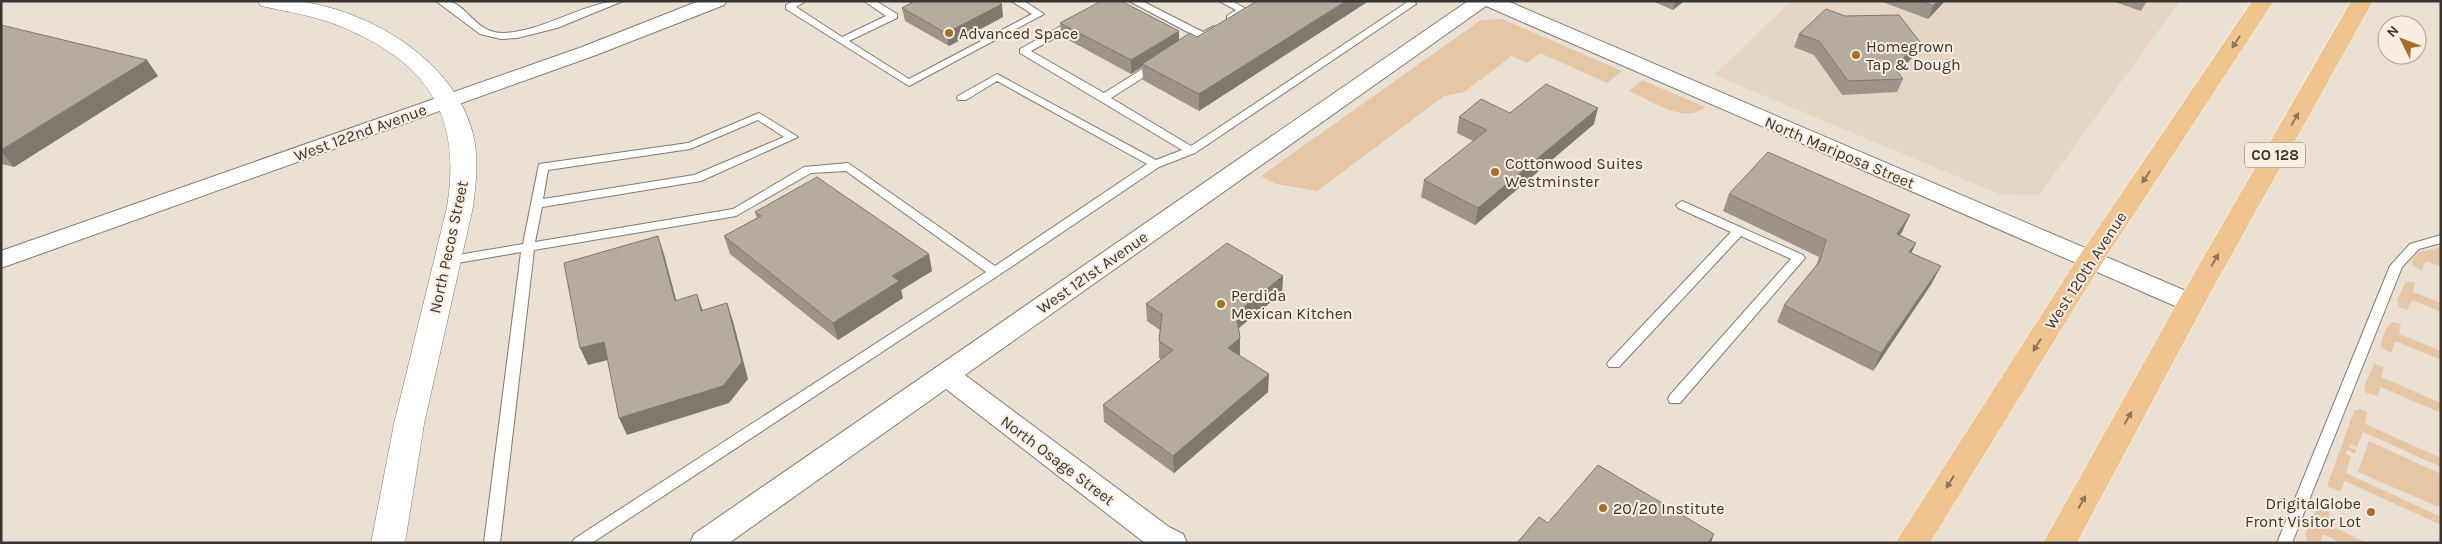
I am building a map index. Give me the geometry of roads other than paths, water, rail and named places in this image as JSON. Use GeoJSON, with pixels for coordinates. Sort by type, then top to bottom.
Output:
{"type":"FeatureCollection","features":[{"type":"Feature","properties":{"kind":"main road","name":"CO 128"},"geometry":{"type":"LineString","coordinates":[[2060,543],[2191,303],[2362,1]]}},
{"type":"Feature","properties":{"kind":"main road","name":"West 120th Avenue"},"geometry":{"type":"LineString","coordinates":[[1912,543],[2091,259],[2258,3]]}},
{"type":"Feature","properties":{"kind":"street","name":"North Pecos Street"},"geometry":{"type":"LineString","coordinates":[[269,1],[309,9],[344,19],[390,42],[419,65],[448,101],[459,128],[464,172],[460,202],[398,484],[388,543]]}},
{"type":"Feature","properties":{"kind":"street","name":"West 122nd Avenue"},"geometry":{"type":"LineString","coordinates":[[1,260],[644,31],[717,1]]}},
{"type":"Feature","properties":{"kind":"street","name":"West 121st Avenue"},"geometry":{"type":"LineString","coordinates":[[705,543],[1480,1]]}},
{"type":"Feature","properties":{"kind":"street","name":"North Mariposa Street"},"geometry":{"type":"LineString","coordinates":[[1490,1],[2191,303]]}},
{"type":"Feature","properties":{"kind":"street","name":"North Osage Street"},"geometry":{"type":"LineString","coordinates":[[945,374],[1158,536],[1172,543]]}},
{"type":"Feature","properties":{"kind":"lane"},"geometry":{"type":"LineString","coordinates":[[441,1],[453,6],[488,34],[521,36],[618,1]]}},
{"type":"Feature","properties":{"kind":"lane"},"geometry":{"type":"LineString","coordinates":[[801,1],[789,7],[909,83],[1039,14],[1016,1]]}},
{"type":"Feature","properties":{"kind":"lane"},"geometry":{"type":"LineString","coordinates":[[842,40],[893,16],[869,1]]}},
{"type":"Feature","properties":{"kind":"lane"},"geometry":{"type":"LineString","coordinates":[[1134,1],[1199,39],[1243,10],[1224,1]]}},
{"type":"Feature","properties":{"kind":"lane"},"geometry":{"type":"LineString","coordinates":[[579,543],[994,272],[1155,164],[1191,150],[1410,4],[1409,1]]}},
{"type":"Feature","properties":{"kind":"lane"},"geometry":{"type":"LineString","coordinates":[[1082,19],[1024,51],[1191,150]]}},
{"type":"Feature","properties":{"kind":"lane"},"geometry":{"type":"LineString","coordinates":[[1104,98],[1162,62]]}},
{"type":"Feature","properties":{"kind":"lane"},"geometry":{"type":"LineString","coordinates":[[962,98],[997,77],[1155,164]]}},
{"type":"Feature","properties":{"kind":"lane"},"geometry":{"type":"LineString","coordinates":[[492,543],[528,248],[536,204],[543,167],[690,146],[759,116],[792,137],[696,178],[536,204]]}},
{"type":"Feature","properties":{"kind":"lane"},"geometry":{"type":"LineString","coordinates":[[446,262],[736,212],[808,170],[848,167],[994,272]]}},
{"type":"Feature","properties":{"kind":"lane"},"geometry":{"type":"LineString","coordinates":[[1675,399],[1799,258],[1682,205]]}},
{"type":"Feature","properties":{"kind":"lane"},"geometry":{"type":"LineString","coordinates":[[1614,364],[1739,230]]}},
{"type":"Feature","properties":{"kind":"lane"},"geometry":{"type":"LineString","coordinates":[[2284,543],[2396,266],[2409,250],[2421,242],[2441,239]]}},
{"type":"Feature","properties":{"kind":"place","name":"Advanced Space"},"geometry":{"type":"Point","coordinates":[949,33]}},
{"type":"Feature","properties":{"kind":"place","name":"Homegrown Tap & Dough"},"geometry":{"type":"Point","coordinates":[1856,55]}},
{"type":"Feature","properties":{"kind":"place","name":"Cottonwood Suites Westminster"},"geometry":{"type":"Point","coordinates":[1495,172]}},
{"type":"Feature","properties":{"kind":"place","name":"Perdida Mexican Kitchen"},"geometry":{"type":"Point","coordinates":[1221,304]}},
{"type":"Feature","properties":{"kind":"place","name":"20/20 Institute"},"geometry":{"type":"Point","coordinates":[1603,508]}},
{"type":"Feature","properties":{"kind":"place","name":"DrigitalGlobe Front Visitor Lot"},"geometry":{"type":"Point","coordinates":[2371,512]}}]}
